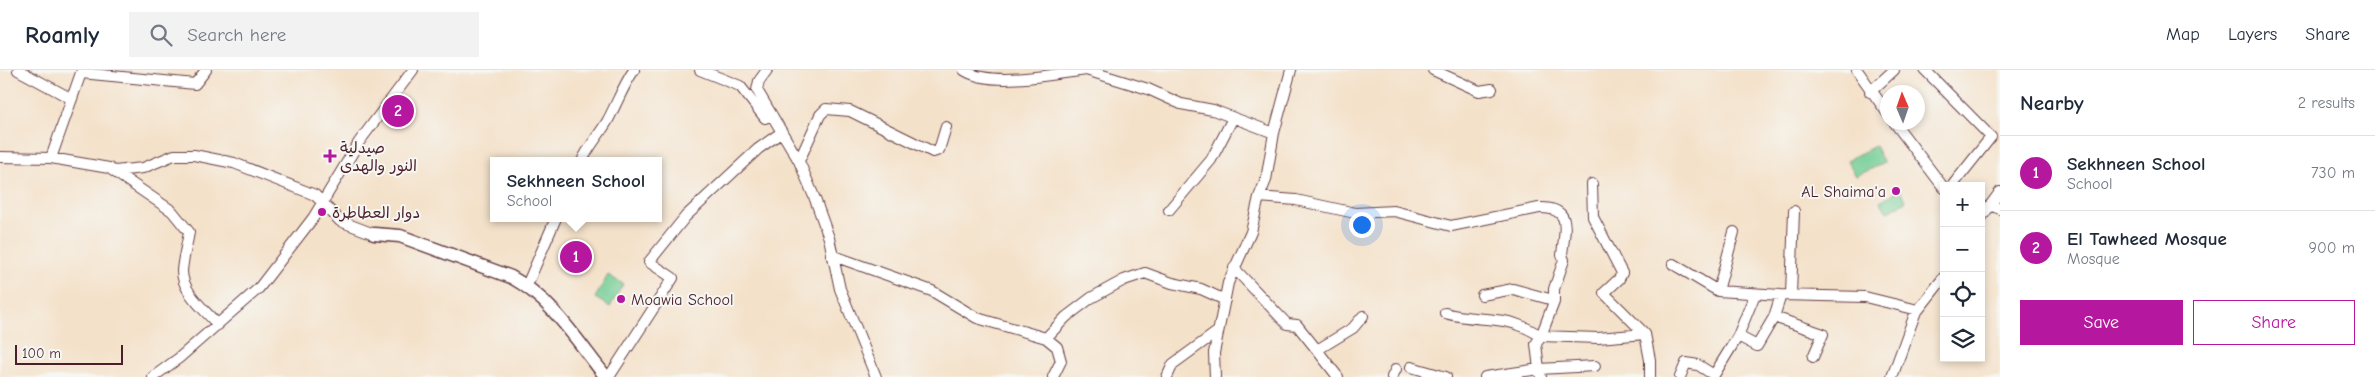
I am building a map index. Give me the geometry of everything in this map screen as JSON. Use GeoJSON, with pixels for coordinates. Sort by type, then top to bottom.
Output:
{"type":"FeatureCollection","features":[{"type":"Feature","properties":{"kind":"main road"},"geometry":{"type":"LineString","coordinates":[[374,234],[400,236],[510,277],[526,285],[552,308],[608,377]]}},
{"type":"Feature","properties":{"kind":"main road"},"geometry":{"type":"LineString","coordinates":[[374,234],[494,278],[524,293],[546,314],[595,377]]}},
{"type":"Feature","properties":{"kind":"street"},"geometry":{"type":"LineString","coordinates":[[18,70],[72,99]]}},
{"type":"Feature","properties":{"kind":"street"},"geometry":{"type":"LineString","coordinates":[[51,158],[82,72],[195,84],[206,70]]}},
{"type":"Feature","properties":{"kind":"street"},"geometry":{"type":"LineString","coordinates":[[153,377],[218,325],[258,288],[313,218],[359,142],[413,70]]}},
{"type":"Feature","properties":{"kind":"street"},"geometry":{"type":"LineString","coordinates":[[584,157],[608,121],[624,84],[634,70]]}},
{"type":"Feature","properties":{"kind":"street"},"geometry":{"type":"LineString","coordinates":[[700,70],[740,86],[765,118],[772,115]]}},
{"type":"Feature","properties":{"kind":"street"},"geometry":{"type":"LineString","coordinates":[[767,70],[759,81],[757,90],[799,161],[829,238],[840,289],[876,377]]}},
{"type":"Feature","properties":{"kind":"street"},"geometry":{"type":"LineString","coordinates":[[964,70],[983,79],[1005,80],[1086,70],[1148,89],[1181,104],[1213,110],[1274,133]]}},
{"type":"Feature","properties":{"kind":"street"},"geometry":{"type":"LineString","coordinates":[[1215,377],[1214,353],[1225,300],[1234,268],[1251,232],[1259,197],[1266,180],[1274,133],[1291,70]]}},
{"type":"Feature","properties":{"kind":"street"},"geometry":{"type":"LineString","coordinates":[[1433,70],[1479,91],[1492,89]]}},
{"type":"Feature","properties":{"kind":"street"},"geometry":{"type":"LineString","coordinates":[[1857,70],[1880,104]]}},
{"type":"Feature","properties":{"kind":"street"},"geometry":{"type":"LineString","coordinates":[[1870,92],[1894,70]]}},
{"type":"Feature","properties":{"kind":"street"},"geometry":{"type":"LineString","coordinates":[[1925,70],[1991,137],[1955,182]]}},
{"type":"Feature","properties":{"kind":"street"},"geometry":{"type":"LineString","coordinates":[[799,161],[820,115],[826,109],[850,111],[933,152],[938,150],[946,127]]}},
{"type":"Feature","properties":{"kind":"street"},"geometry":{"type":"LineString","coordinates":[[1170,210],[1211,160],[1233,118]]}},
{"type":"Feature","properties":{"kind":"street"},"geometry":{"type":"LineString","coordinates":[[1900,130],[1940,183]]}},
{"type":"Feature","properties":{"kind":"street"},"geometry":{"type":"LineString","coordinates":[[608,377],[673,278],[649,262],[686,216],[758,149],[782,132]]}},
{"type":"Feature","properties":{"kind":"street"},"geometry":{"type":"LineString","coordinates":[[115,172],[143,168],[174,156],[208,158],[234,163],[315,195],[340,221],[374,234]]}},
{"type":"Feature","properties":{"kind":"street"},"geometry":{"type":"LineString","coordinates":[[0,157],[51,158],[91,164],[115,172],[172,211],[188,232],[184,253],[183,279],[196,300],[218,325]]}},
{"type":"Feature","properties":{"kind":"street"},"geometry":{"type":"LineString","coordinates":[[1592,184],[1593,217],[1622,273],[1619,279],[1604,293],[1645,334],[1650,360],[1650,377]]}},
{"type":"Feature","properties":{"kind":"street"},"geometry":{"type":"LineString","coordinates":[[1985,215],[1995,207],[2000,192]]}},
{"type":"Feature","properties":{"kind":"street"},"geometry":{"type":"LineString","coordinates":[[1259,197],[1296,200],[1355,213],[1394,211],[1451,226],[1552,208],[1561,212],[1565,230],[1562,255],[1564,260],[1557,275],[1553,300],[1541,336],[1536,344],[1540,373]]}},
{"type":"Feature","properties":{"kind":"street"},"geometry":{"type":"LineString","coordinates":[[1738,336],[1757,346],[1786,295],[1794,211]]}},
{"type":"Feature","properties":{"kind":"street"},"geometry":{"type":"LineString","coordinates":[[526,285],[554,222]]}},
{"type":"Feature","properties":{"kind":"street"},"geometry":{"type":"LineString","coordinates":[[1718,290],[1734,232]]}},
{"type":"Feature","properties":{"kind":"street"},"geometry":{"type":"LineString","coordinates":[[831,254],[932,291],[977,318],[1046,338],[1057,347],[1061,361],[1053,377]]}},
{"type":"Feature","properties":{"kind":"street"},"geometry":{"type":"LineString","coordinates":[[1674,264],[1718,290],[1755,294],[1865,297],[1918,310]]}},
{"type":"Feature","properties":{"kind":"street"},"geometry":{"type":"LineString","coordinates":[[1234,268],[1287,324],[1297,325],[1338,377]]}},
{"type":"Feature","properties":{"kind":"street"},"geometry":{"type":"LineString","coordinates":[[1046,338],[1066,317],[1090,298],[1124,280],[1145,273],[1172,283],[1201,289],[1225,300]]}},
{"type":"Feature","properties":{"kind":"street"},"geometry":{"type":"LineString","coordinates":[[1892,377],[1918,310],[1940,282]]}},
{"type":"Feature","properties":{"kind":"street"},"geometry":{"type":"LineString","coordinates":[[1482,295],[1512,289],[1553,300]]}},
{"type":"Feature","properties":{"kind":"street"},"geometry":{"type":"LineString","coordinates":[[1680,377],[1686,364],[1698,365],[1714,375],[1738,336],[1755,294]]}},
{"type":"Feature","properties":{"kind":"street"},"geometry":{"type":"LineString","coordinates":[[1445,313],[1477,320],[1504,321],[1518,324],[1541,336],[1589,338],[1645,334]]}},
{"type":"Feature","properties":{"kind":"street"},"geometry":{"type":"LineString","coordinates":[[1317,350],[1353,328],[1363,316]]}},
{"type":"Feature","properties":{"kind":"street"},"geometry":{"type":"LineString","coordinates":[[1774,317],[1824,334],[1813,357]]}},
{"type":"Feature","properties":{"kind":"street"},"geometry":{"type":"LineString","coordinates":[[1167,377],[1173,364],[1218,332]]}},
{"type":"Feature","properties":{"kind":"street"},"geometry":{"type":"LineString","coordinates":[[1485,377],[1595,366]]}},
{"type":"Feature","properties":{"kind":"street"},"geometry":{"type":"LineString","coordinates":[[1412,367],[1446,377]]}},
{"type":"Feature","properties":{"kind":"green space"},"geometry":{"type":"Polygon","coordinates":[[[1875,146],[1884,163],[1856,176],[1847,160],[1875,146]]]}},
{"type":"Feature","properties":{"kind":"green space"},"geometry":{"type":"Polygon","coordinates":[[[1900,190],[1906,201],[1887,212],[1880,201],[1900,190]]]}},
{"type":"Feature","properties":{"kind":"green space"},"geometry":{"type":"Polygon","coordinates":[[[608,275],[623,284],[610,307],[595,298],[608,275]]]}},
{"type":"Feature","properties":{"kind":"place","name":"El Tawheed Mosque"},"geometry":{"type":"Point","coordinates":[398,111]}},
{"type":"Feature","properties":{"kind":"place","name":"صيدلية النور والهدى"},"geometry":{"type":"Point","coordinates":[330,156]}},
{"type":"Feature","properties":{"kind":"place","name":"AL Shaima'a"},"geometry":{"type":"Point","coordinates":[1896,191]}},
{"type":"Feature","properties":{"kind":"place","name":"دوار العطاطرة"},"geometry":{"type":"Point","coordinates":[322,212]}},
{"type":"Feature","properties":{"kind":"place","name":"Sekhneen School"},"geometry":{"type":"Point","coordinates":[576,257]}},
{"type":"Feature","properties":{"kind":"place","name":"Moawia School"},"geometry":{"type":"Point","coordinates":[621,299]}}]}
